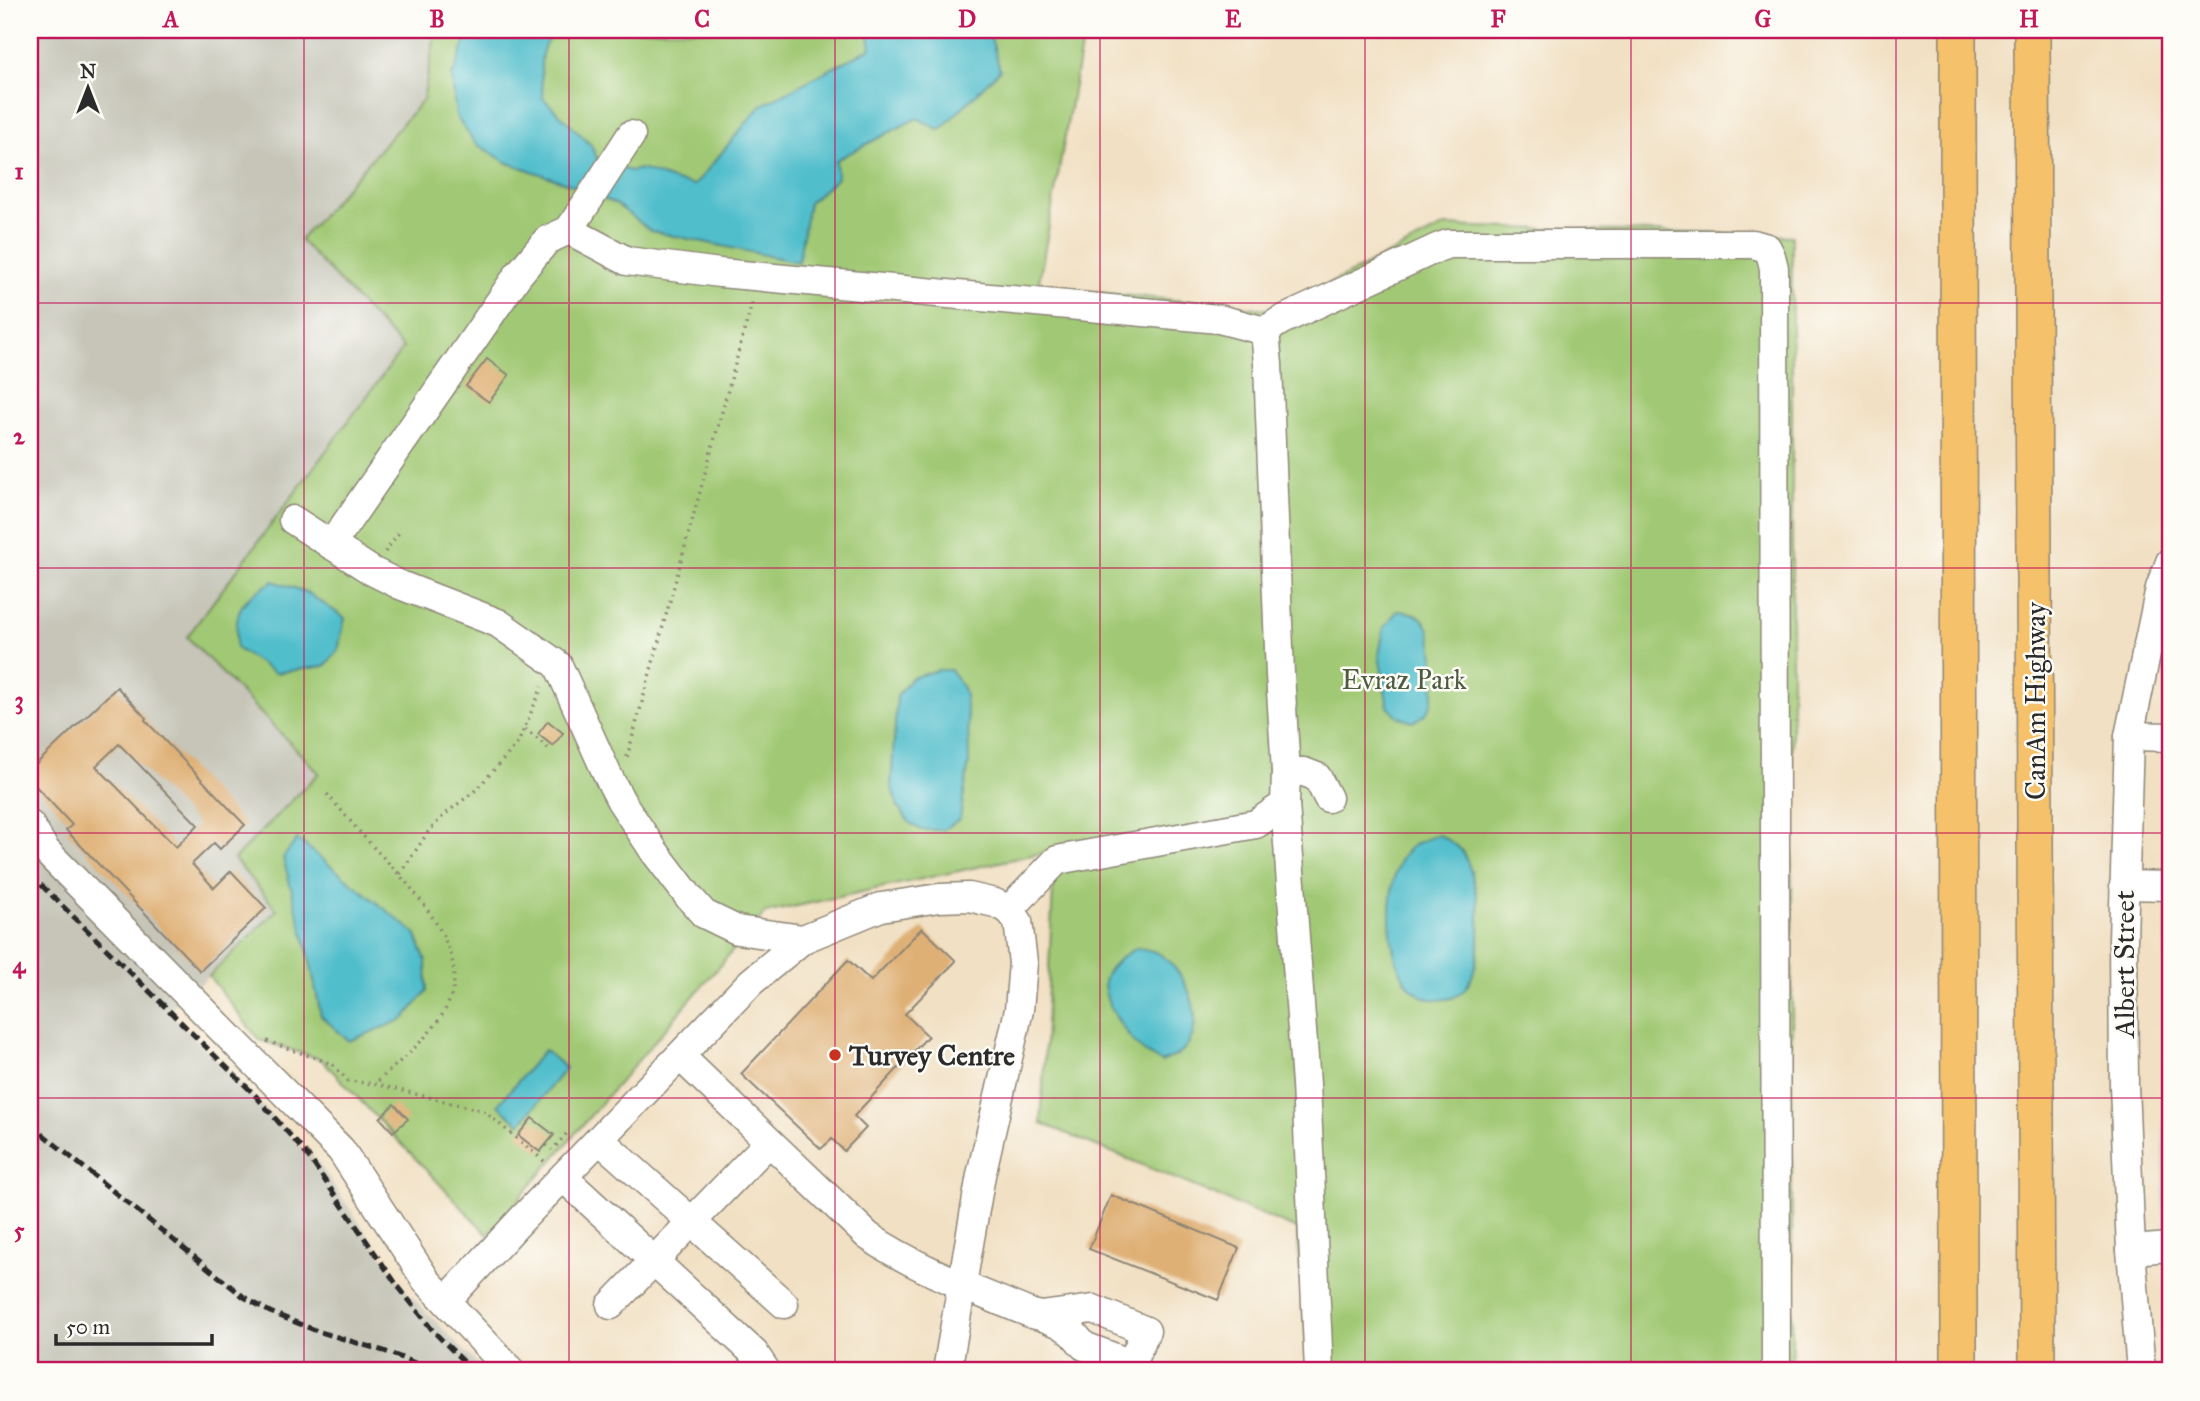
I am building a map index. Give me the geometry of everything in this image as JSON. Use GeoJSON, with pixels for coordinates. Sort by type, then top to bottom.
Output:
{"type":"FeatureCollection","features":[{"type":"Feature","properties":{"kind":"main road"},"geometry":{"type":"LineString","coordinates":[[1958,30],[1959,1371]]}},
{"type":"Feature","properties":{"kind":"main road","name":"CanAm Highway"},"geometry":{"type":"LineString","coordinates":[[2032,30],[2037,1371]]}},
{"type":"Feature","properties":{"kind":"street"},"geometry":{"type":"LineString","coordinates":[[331,545],[518,275],[547,240],[569,230],[629,139]]}},
{"type":"Feature","properties":{"kind":"street"},"geometry":{"type":"LineString","coordinates":[[569,230],[627,261],[757,276],[1219,319],[1265,331]]}},
{"type":"Feature","properties":{"kind":"street"},"geometry":{"type":"LineString","coordinates":[[1265,331],[1280,321],[1448,244],[1753,244],[1767,248],[1771,256],[1774,268],[1776,1371]]}},
{"type":"Feature","properties":{"kind":"street"},"geometry":{"type":"LineString","coordinates":[[1265,331],[1286,772],[1285,804],[1306,1084],[1319,1371]]}},
{"type":"Feature","properties":{"kind":"street"},"geometry":{"type":"LineString","coordinates":[[293,520],[400,585],[498,623],[558,664],[621,802],[654,851],[704,914],[737,930],[803,939]]}},
{"type":"Feature","properties":{"kind":"street","name":"Albert Street"},"geometry":{"type":"LineString","coordinates":[[2141,1371],[2131,1250],[2124,1086],[2123,940],[2129,736],[2160,589],[2170,562]]}},
{"type":"Feature","properties":{"kind":"street"},"geometry":{"type":"LineString","coordinates":[[2129,736],[2170,737]]}},
{"type":"Feature","properties":{"kind":"street"},"geometry":{"type":"LineString","coordinates":[[1286,772],[1304,772],[1317,777],[1328,798]]}},
{"type":"Feature","properties":{"kind":"street"},"geometry":{"type":"LineString","coordinates":[[1009,910],[1057,860],[1256,824],[1285,804]]}},
{"type":"Feature","properties":{"kind":"street"},"geometry":{"type":"LineString","coordinates":[[30,825],[45,850],[341,1150],[426,1280],[511,1371]]}},
{"type":"Feature","properties":{"kind":"street"},"geometry":{"type":"LineString","coordinates":[[2124,885],[2170,886]]}},
{"type":"Feature","properties":{"kind":"street"},"geometry":{"type":"LineString","coordinates":[[446,1301],[751,982],[803,939],[881,907],[939,898],[969,897],[995,903],[1009,910],[1018,921],[1023,963],[1019,1010],[981,1175],[947,1371]]}},
{"type":"Feature","properties":{"kind":"street"},"geometry":{"type":"LineString","coordinates":[[680,1056],[868,1236],[888,1250],[962,1286],[1041,1316]]}},
{"type":"Feature","properties":{"kind":"street"},"geometry":{"type":"LineString","coordinates":[[600,1140],[784,1304]]}},
{"type":"Feature","properties":{"kind":"street"},"geometry":{"type":"LineString","coordinates":[[611,1305],[769,1142]]}},
{"type":"Feature","properties":{"kind":"street"},"geometry":{"type":"LineString","coordinates":[[564,1178],[754,1353],[766,1371]]}},
{"type":"Feature","properties":{"kind":"street"},"geometry":{"type":"LineString","coordinates":[[2131,1250],[2170,1247]]}},
{"type":"Feature","properties":{"kind":"path"},"geometry":{"type":"LineString","coordinates":[[625,765],[757,276]]}},
{"type":"Feature","properties":{"kind":"path"},"geometry":{"type":"LineString","coordinates":[[400,874],[428,832],[444,815],[477,789],[518,743],[541,688],[558,664]]}},
{"type":"Feature","properties":{"kind":"path"},"geometry":{"type":"LineString","coordinates":[[525,729],[548,748]]}},
{"type":"Feature","properties":{"kind":"path"},"geometry":{"type":"LineString","coordinates":[[327,793],[375,850],[400,874],[423,904],[444,939],[453,963],[454,984],[447,1006],[436,1026],[375,1084]]}},
{"type":"Feature","properties":{"kind":"path"},"geometry":{"type":"LineString","coordinates":[[249,1057],[262,1040],[272,1042],[332,1064],[348,1081],[375,1084],[484,1111],[564,1178]]}},
{"type":"Feature","properties":{"kind":"path"},"geometry":{"type":"LineString","coordinates":[[546,1145],[552,1150]]}},
{"type":"Feature","properties":{"kind":"shaded area"},"geometry":{"type":"Polygon","coordinates":[[[30,30],[436,30],[423,100],[300,240],[404,348],[187,637],[320,773],[234,858],[278,910],[209,976],[168,1010],[319,1164],[408,1293],[484,1371],[30,1371],[30,30]]]}},
{"type":"Feature","properties":{"kind":"shaded area"},"geometry":{"type":"Polygon","coordinates":[[[2170,675],[2170,1263],[2163,1211],[2167,683],[2170,675]]]}},
{"type":"Feature","properties":{"kind":"green space","name":"Evraz Park"},"geometry":{"type":"Polygon","coordinates":[[[436,30],[1084,30],[1038,287],[1277,310],[1445,226],[1792,236],[1792,1371],[1309,1371],[1297,1229],[1041,1123],[1055,850],[765,913],[488,1235],[321,1059],[259,1040],[209,976],[277,910],[234,859],[319,773],[187,637],[403,348],[300,240],[423,100],[436,30]]]}},
{"type":"Feature","properties":{"kind":"water"},"geometry":{"type":"Polygon","coordinates":[[[470,30],[559,30],[551,36],[543,51],[543,98],[591,145],[599,163],[631,171],[642,169],[695,185],[760,106],[871,48],[868,30],[989,30],[1000,70],[940,130],[917,118],[836,160],[837,178],[809,203],[798,262],[651,231],[616,204],[578,187],[506,162],[475,143],[456,116],[452,77],[470,30]]]}},
{"type":"Feature","properties":{"kind":"water"},"geometry":{"type":"Polygon","coordinates":[[[273,581],[306,592],[345,618],[338,650],[325,666],[275,673],[236,648],[238,614],[241,607],[252,595],[273,581]]]}},
{"type":"Feature","properties":{"kind":"water"},"geometry":{"type":"Polygon","coordinates":[[[1397,611],[1420,617],[1426,624],[1432,642],[1434,682],[1431,705],[1426,713],[1413,722],[1399,717],[1388,707],[1379,655],[1384,628],[1397,611]]]}},
{"type":"Feature","properties":{"kind":"water"},"geometry":{"type":"Polygon","coordinates":[[[937,670],[951,670],[964,690],[969,762],[960,819],[943,830],[921,830],[910,823],[898,807],[891,785],[897,696],[911,678],[937,670]]]}},
{"type":"Feature","properties":{"kind":"water"},"geometry":{"type":"Polygon","coordinates":[[[1440,835],[1460,849],[1467,861],[1477,896],[1479,939],[1474,971],[1468,984],[1459,994],[1439,1000],[1428,999],[1417,993],[1406,982],[1393,949],[1390,909],[1395,873],[1401,859],[1418,842],[1440,835]]]}},
{"type":"Feature","properties":{"kind":"water"},"geometry":{"type":"Polygon","coordinates":[[[297,839],[415,933],[426,961],[427,991],[404,1019],[349,1041],[321,1016],[308,951],[283,858],[297,839]]]}},
{"type":"Feature","properties":{"kind":"water"},"geometry":{"type":"Polygon","coordinates":[[[1137,948],[1156,952],[1169,961],[1186,985],[1195,1014],[1190,1041],[1179,1054],[1161,1062],[1144,1052],[1129,1036],[1106,996],[1105,978],[1110,968],[1137,948]]]}},
{"type":"Feature","properties":{"kind":"water"},"geometry":{"type":"Polygon","coordinates":[[[544,1050],[566,1068],[520,1124],[498,1105],[544,1050]]]}},
{"type":"Feature","properties":{"kind":"building"},"geometry":{"type":"Polygon","coordinates":[[[487,359],[509,375],[489,402],[466,386],[487,359]]]}},
{"type":"Feature","properties":{"kind":"building"},"geometry":{"type":"Polygon","coordinates":[[[117,687],[245,825],[220,849],[214,843],[192,864],[214,888],[231,871],[266,908],[200,971],[66,830],[72,825],[30,780],[30,770],[117,687]],[[119,744],[96,766],[176,847],[198,825],[119,744]]]}},
{"type":"Feature","properties":{"kind":"building"},"geometry":{"type":"Polygon","coordinates":[[[548,721],[563,733],[553,746],[538,734],[548,721]]]}},
{"type":"Feature","properties":{"kind":"building","name":"Turvey Centre"},"geometry":{"type":"Polygon","coordinates":[[[922,928],[956,961],[905,1014],[928,1036],[854,1116],[866,1128],[844,1151],[832,1139],[821,1149],[741,1074],[848,960],[871,981],[922,928]]]}},
{"type":"Feature","properties":{"kind":"building"},"geometry":{"type":"Polygon","coordinates":[[[394,1104],[408,1119],[393,1132],[380,1118],[394,1104]]]}},
{"type":"Feature","properties":{"kind":"building"},"geometry":{"type":"Polygon","coordinates":[[[532,1118],[554,1135],[540,1152],[518,1135],[532,1118]]]}},
{"type":"Feature","properties":{"kind":"building"},"geometry":{"type":"Polygon","coordinates":[[[1111,1195],[1239,1248],[1218,1300],[1089,1249],[1111,1195]]]}},
{"type":"Feature","properties":{"kind":"railway"},"geometry":{"type":"LineString","coordinates":[[30,874],[255,1095],[308,1156],[397,1285],[434,1332],[473,1371]]}},
{"type":"Feature","properties":{"kind":"railway"},"geometry":{"type":"LineString","coordinates":[[30,1124],[244,1297],[270,1312],[317,1331],[384,1351],[436,1371]]}},
{"type":"Feature","properties":{"kind":"place","name":"Turvey Centre"},"geometry":{"type":"Point","coordinates":[835,1055]}}]}
